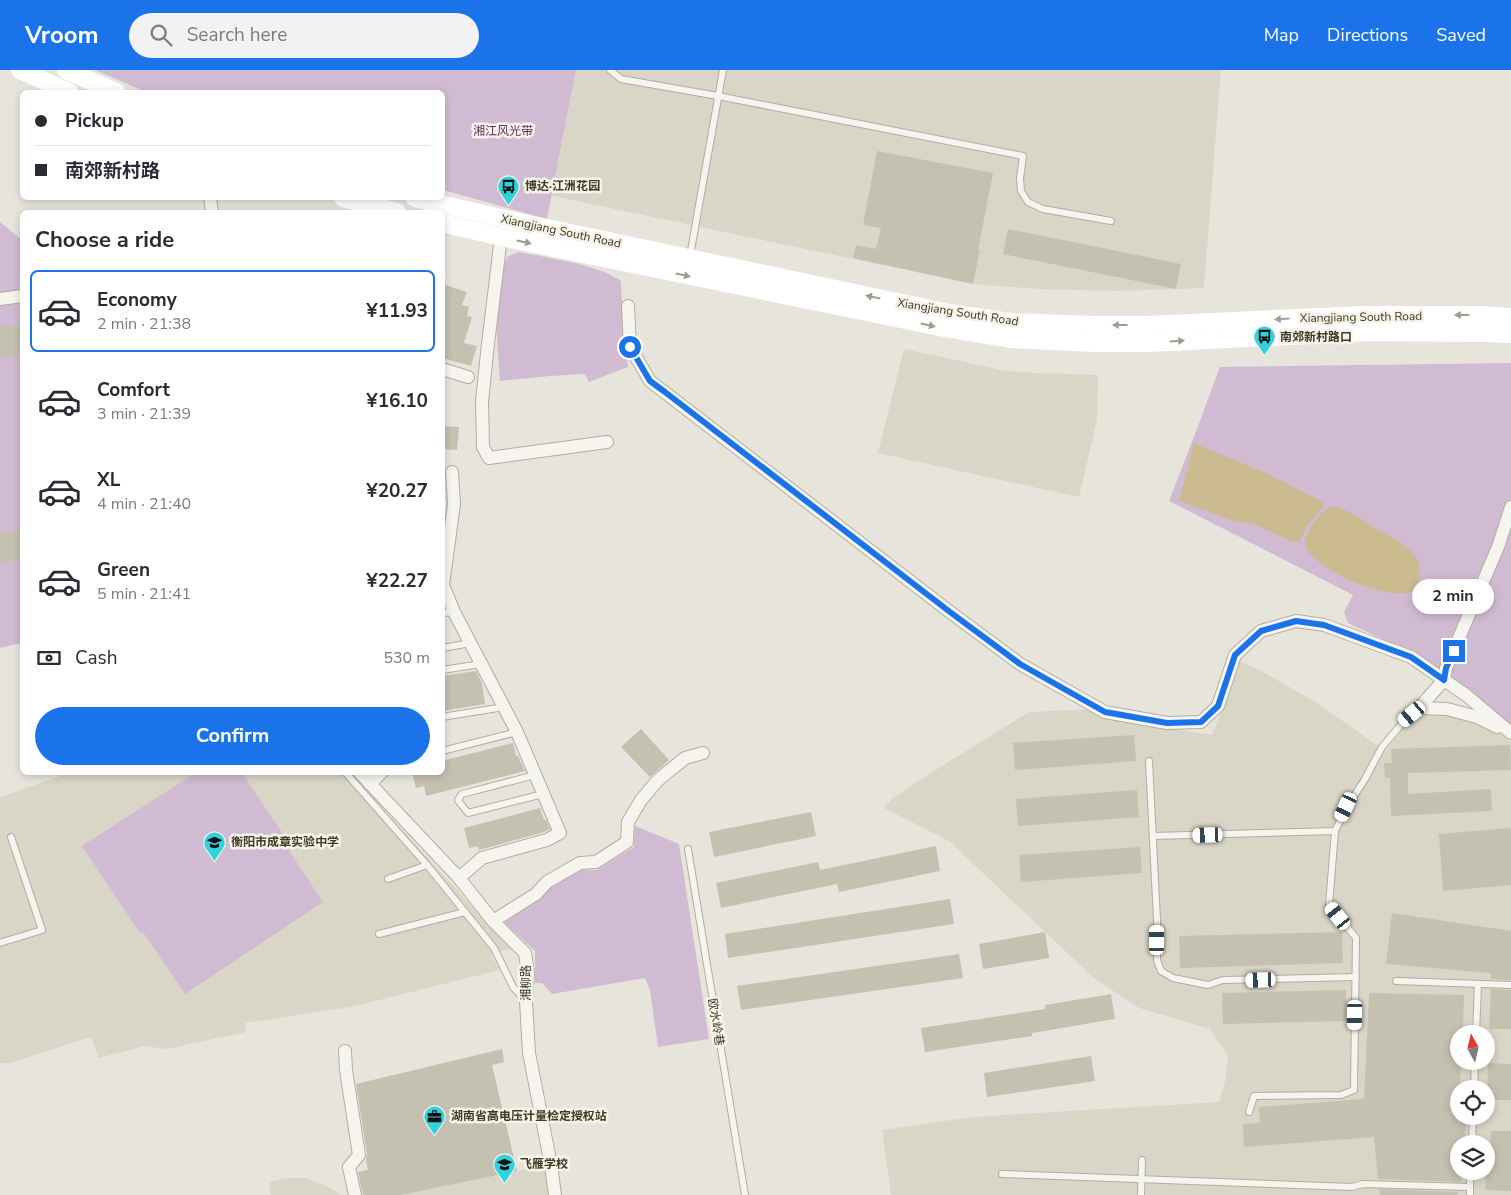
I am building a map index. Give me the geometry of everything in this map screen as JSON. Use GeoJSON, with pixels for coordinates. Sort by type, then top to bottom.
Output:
{"type":"FeatureCollection","features":[{"type":"Feature","properties":{"kind":"main road"},"geometry":{"type":"LineString","coordinates":[[20,70],[65,90]]}},
{"type":"Feature","properties":{"kind":"main road"},"geometry":{"type":"LineString","coordinates":[[66,70],[111,90]]}},
{"type":"Feature","properties":{"kind":"main road"},"geometry":{"type":"LineString","coordinates":[[351,200],[389,210]]}},
{"type":"Feature","properties":{"kind":"main road","name":"Xiangjiang South Road"},"geometry":{"type":"LineString","coordinates":[[424,200],[509,220],[949,313],[1010,322],[1148,325],[1363,315],[1482,315],[1511,317]]}},
{"type":"Feature","properties":{"kind":"main road","name":"Xiangjiang South Road"},"geometry":{"type":"LineString","coordinates":[[445,224],[501,237],[931,325],[1012,339],[1094,343],[1366,332],[1489,332],[1511,334]]}},
{"type":"Feature","properties":{"kind":"street"},"geometry":{"type":"LineString","coordinates":[[501,237],[482,401],[483,447],[489,458],[607,442]]}},
{"type":"Feature","properties":{"kind":"street"},"geometry":{"type":"LineString","coordinates":[[0,299],[20,296]]}},
{"type":"Feature","properties":{"kind":"street"},"geometry":{"type":"LineString","coordinates":[[628,306],[630,347],[650,381],[1020,664],[1105,712],[1167,723],[1201,722],[1218,706],[1235,655],[1261,631],[1296,621],[1324,625],[1411,657],[1466,695],[1511,733]]}},
{"type":"Feature","properties":{"kind":"street"},"geometry":{"type":"LineString","coordinates":[[445,370],[468,377]]}},
{"type":"Feature","properties":{"kind":"street"},"geometry":{"type":"LineString","coordinates":[[445,550],[448,511],[454,504],[447,472]]}},
{"type":"Feature","properties":{"kind":"street"},"geometry":{"type":"LineString","coordinates":[[1419,708],[1444,680],[1446,668],[1498,547],[1511,507]]}},
{"type":"Feature","properties":{"kind":"street"},"geometry":{"type":"LineString","coordinates":[[445,596],[448,613],[470,643],[504,707],[560,833],[546,840],[482,858],[459,878]]}},
{"type":"Feature","properties":{"kind":"street"},"geometry":{"type":"LineString","coordinates":[[1419,708],[1447,709],[1477,718],[1511,733]]}},
{"type":"Feature","properties":{"kind":"street"},"geometry":{"type":"LineString","coordinates":[[494,921],[536,894],[547,882],[580,863],[596,862],[627,842],[628,822],[641,800],[658,780],[684,758],[704,752]]}},
{"type":"Feature","properties":{"kind":"street","name":"湘柳路"},"geometry":{"type":"LineString","coordinates":[[362,775],[459,878],[494,921],[525,953],[528,973],[526,1001],[530,1053],[555,1195]]}},
{"type":"Feature","properties":{"kind":"street"},"geometry":{"type":"LineString","coordinates":[[370,784],[379,775]]}},
{"type":"Feature","properties":{"kind":"street"},"geometry":{"type":"LineString","coordinates":[[345,1051],[347,1078],[359,1154],[349,1167],[356,1195]]}},
{"type":"Feature","properties":{"kind":"lane"},"geometry":{"type":"LineString","coordinates":[[610,70],[621,80],[718,96],[1023,156],[1020,178],[1021,191],[1028,202],[1043,209],[1111,221]]}},
{"type":"Feature","properties":{"kind":"lane"},"geometry":{"type":"LineString","coordinates":[[690,258],[723,70]]}},
{"type":"Feature","properties":{"kind":"lane"},"geometry":{"type":"LineString","coordinates":[[445,647],[470,643]]}},
{"type":"Feature","properties":{"kind":"lane"},"geometry":{"type":"LineString","coordinates":[[445,670],[481,664]]}},
{"type":"Feature","properties":{"kind":"lane"},"geometry":{"type":"LineString","coordinates":[[445,717],[504,707]]}},
{"type":"Feature","properties":{"kind":"lane"},"geometry":{"type":"LineString","coordinates":[[1249,1112],[1254,1096],[1342,1095],[1354,1090],[1356,938],[1330,905],[1335,831],[1346,807],[1382,747],[1404,721],[1419,708]]}},
{"type":"Feature","properties":{"kind":"lane"},"geometry":{"type":"LineString","coordinates":[[445,750],[516,732]]}},
{"type":"Feature","properties":{"kind":"lane"},"geometry":{"type":"LineString","coordinates":[[1149,761],[1157,920],[1157,960],[1161,971],[1173,978],[1208,984],[1223,980],[1356,977]]}},
{"type":"Feature","properties":{"kind":"lane"},"geometry":{"type":"LineString","coordinates":[[348,775],[427,865],[494,948],[513,987],[526,1001]]}},
{"type":"Feature","properties":{"kind":"lane"},"geometry":{"type":"LineString","coordinates":[[535,775],[462,794],[458,800],[468,812],[543,794]]}},
{"type":"Feature","properties":{"kind":"lane"},"geometry":{"type":"LineString","coordinates":[[1153,836],[1335,831]]}},
{"type":"Feature","properties":{"kind":"lane"},"geometry":{"type":"LineString","coordinates":[[0,942],[42,930],[11,837]]}},
{"type":"Feature","properties":{"kind":"lane","name":"欧水岭巷"},"geometry":{"type":"LineString","coordinates":[[688,849],[744,1195]]}},
{"type":"Feature","properties":{"kind":"lane"},"geometry":{"type":"LineString","coordinates":[[388,879],[427,865]]}},
{"type":"Feature","properties":{"kind":"lane"},"geometry":{"type":"LineString","coordinates":[[379,934],[465,912]]}},
{"type":"Feature","properties":{"kind":"lane"},"geometry":{"type":"LineString","coordinates":[[1396,981],[1511,985]]}},
{"type":"Feature","properties":{"kind":"lane"},"geometry":{"type":"LineString","coordinates":[[1476,1025],[1478,984]]}},
{"type":"Feature","properties":{"kind":"lane"},"geometry":{"type":"LineString","coordinates":[[1141,1195],[1142,1160]]}},
{"type":"Feature","properties":{"kind":"lane"},"geometry":{"type":"LineString","coordinates":[[1002,1174],[1352,1188],[1363,1184],[1470,1187]]}},
{"type":"Feature","properties":{"kind":"lane"},"geometry":{"type":"LineString","coordinates":[[1470,1180],[1470,1195]]}},
{"type":"Feature","properties":{"kind":"lane"},"geometry":{"type":"LineString","coordinates":[[1352,1188],[1352,1195]]}},
{"type":"Feature","properties":{"kind":"shaded area"},"geometry":{"type":"Polygon","coordinates":[[[576,70],[1221,70],[1204,288],[1118,291],[1039,289],[973,284],[552,196],[576,70]]]}},
{"type":"Feature","properties":{"kind":"shaded area"},"geometry":{"type":"Polygon","coordinates":[[[904,349],[1007,371],[1098,375],[1097,420],[1079,497],[878,453],[904,349]]]}},
{"type":"Feature","properties":{"kind":"shaded area"},"geometry":{"type":"Polygon","coordinates":[[[1194,443],[1266,473],[1323,502],[1323,507],[1307,526],[1300,541],[1292,542],[1252,523],[1237,522],[1179,501],[1194,443]]]}},
{"type":"Feature","properties":{"kind":"shaded area"},"geometry":{"type":"Polygon","coordinates":[[[1333,506],[1353,514],[1409,550],[1417,559],[1419,566],[1419,582],[1416,588],[1406,593],[1399,593],[1369,588],[1334,572],[1313,557],[1307,548],[1305,540],[1319,515],[1333,506]]]}},
{"type":"Feature","properties":{"kind":"shaded area"},"geometry":{"type":"Polygon","coordinates":[[[1240,661],[1316,702],[1385,751],[1403,727],[1415,718],[1433,713],[1453,714],[1497,731],[1511,742],[1511,1195],[891,1195],[882,1130],[972,1117],[1219,1102],[1225,1083],[1228,1055],[1210,1029],[1139,1008],[1095,979],[949,841],[884,808],[893,798],[926,776],[1029,712],[1091,709],[1105,719],[1212,735],[1240,661]]]}},
{"type":"Feature","properties":{"kind":"shaded area","name":"衡阳市成章实验中学"},"geometry":{"type":"Polygon","coordinates":[[[63,775],[352,775],[511,949],[492,953],[493,959],[500,970],[351,1007],[245,1023],[246,1032],[167,1049],[144,1046],[99,1058],[91,1037],[10,1063],[0,1063],[0,797],[63,775]]]}},
{"type":"Feature","properties":{"kind":"shaded area","name":"飞雁学校"},"geometry":{"type":"Polygon","coordinates":[[[546,1165],[551,1195],[401,1195],[546,1165]]]}},
{"type":"Feature","properties":{"kind":"shaded area"},"geometry":{"type":"Polygon","coordinates":[[[289,1178],[306,1178],[342,1195],[271,1195],[269,1182],[289,1178]]]}},
{"type":"Feature","properties":{"kind":"green space","name":"湘江风光带"},"geometry":{"type":"Polygon","coordinates":[[[95,70],[576,70],[547,219],[445,191],[445,90],[141,90],[95,70]]]}},
{"type":"Feature","properties":{"kind":"green space"},"geometry":{"type":"Polygon","coordinates":[[[0,222],[20,238],[20,643],[0,648],[0,222]]]}},
{"type":"Feature","properties":{"kind":"green space"},"geometry":{"type":"Polygon","coordinates":[[[518,252],[586,266],[611,275],[621,281],[623,327],[628,367],[589,382],[585,374],[500,381],[497,318],[499,287],[507,257],[518,252]]]}},
{"type":"Feature","properties":{"kind":"green space"},"geometry":{"type":"Polygon","coordinates":[[[1511,363],[1511,725],[1489,706],[1421,657],[1348,623],[1344,612],[1353,595],[1169,501],[1220,367],[1511,363]]]}},
{"type":"Feature","properties":{"kind":"green space"},"geometry":{"type":"Polygon","coordinates":[[[192,775],[243,775],[285,837],[282,840],[323,902],[185,994],[143,932],[140,933],[82,846],[192,775]]]}},
{"type":"Feature","properties":{"kind":"green space"},"geometry":{"type":"Polygon","coordinates":[[[635,826],[679,844],[709,1039],[658,1047],[650,990],[645,978],[552,994],[542,983],[535,983],[535,951],[505,923],[507,919],[542,897],[550,887],[580,870],[597,870],[634,847],[635,826]]]}},
{"type":"Feature","properties":{"kind":"building"},"geometry":{"type":"Polygon","coordinates":[[[877,151],[993,173],[973,284],[853,258],[856,245],[876,249],[881,228],[863,225],[877,151]]]}},
{"type":"Feature","properties":{"kind":"building"},"geometry":{"type":"Polygon","coordinates":[[[1008,229],[1181,264],[1176,289],[1003,254],[1008,229]]]}},
{"type":"Feature","properties":{"kind":"building"},"geometry":{"type":"Polygon","coordinates":[[[445,285],[467,292],[462,305],[469,307],[467,316],[472,317],[464,343],[477,346],[471,366],[445,359],[445,285]]]}},
{"type":"Feature","properties":{"kind":"building"},"geometry":{"type":"Polygon","coordinates":[[[20,325],[20,356],[0,358],[0,327],[20,325]]]}},
{"type":"Feature","properties":{"kind":"building"},"geometry":{"type":"Polygon","coordinates":[[[445,426],[459,427],[457,450],[445,449],[445,426]]]}},
{"type":"Feature","properties":{"kind":"building"},"geometry":{"type":"Polygon","coordinates":[[[20,529],[20,559],[0,563],[0,533],[20,529]]]}},
{"type":"Feature","properties":{"kind":"building"},"geometry":{"type":"Polygon","coordinates":[[[476,671],[482,683],[485,704],[445,711],[445,676],[476,671]]]}},
{"type":"Feature","properties":{"kind":"building"},"geometry":{"type":"Polygon","coordinates":[[[641,729],[669,760],[650,777],[621,747],[641,729]]]}},
{"type":"Feature","properties":{"kind":"building"},"geometry":{"type":"Polygon","coordinates":[[[1134,735],[1136,761],[1015,770],[1013,743],[1134,735]]]}},
{"type":"Feature","properties":{"kind":"building"},"geometry":{"type":"Polygon","coordinates":[[[513,743],[516,756],[518,756],[525,771],[426,796],[424,786],[416,788],[413,775],[445,775],[445,760],[513,743]]]}},
{"type":"Feature","properties":{"kind":"building"},"geometry":{"type":"Polygon","coordinates":[[[1510,745],[1511,770],[1408,773],[1408,794],[1491,789],[1492,811],[1391,816],[1390,778],[1385,778],[1384,763],[1392,763],[1391,749],[1510,745]]]}},
{"type":"Feature","properties":{"kind":"building"},"geometry":{"type":"Polygon","coordinates":[[[1137,790],[1139,817],[1018,826],[1016,799],[1137,790]]]}},
{"type":"Feature","properties":{"kind":"building"},"geometry":{"type":"Polygon","coordinates":[[[540,808],[544,820],[546,820],[550,829],[479,850],[478,846],[469,848],[464,828],[540,808]]]}},
{"type":"Feature","properties":{"kind":"building"},"geometry":{"type":"Polygon","coordinates":[[[811,812],[816,836],[714,857],[709,832],[811,812]]]}},
{"type":"Feature","properties":{"kind":"building"},"geometry":{"type":"Polygon","coordinates":[[[1511,828],[1511,885],[1443,891],[1439,834],[1511,828]]]}},
{"type":"Feature","properties":{"kind":"building"},"geometry":{"type":"Polygon","coordinates":[[[936,846],[940,871],[839,892],[837,884],[721,908],[716,883],[818,862],[820,870],[936,846]]]}},
{"type":"Feature","properties":{"kind":"building"},"geometry":{"type":"Polygon","coordinates":[[[1140,847],[1142,873],[1021,882],[1019,855],[1140,847]]]}},
{"type":"Feature","properties":{"kind":"building"},"geometry":{"type":"Polygon","coordinates":[[[950,899],[954,924],[728,958],[725,934],[950,899]]]}},
{"type":"Feature","properties":{"kind":"building"},"geometry":{"type":"Polygon","coordinates":[[[1392,913],[1511,931],[1511,980],[1491,979],[1491,973],[1386,964],[1392,913]]]}},
{"type":"Feature","properties":{"kind":"building"},"geometry":{"type":"Polygon","coordinates":[[[1045,932],[1049,958],[983,969],[979,944],[1045,932]]]}},
{"type":"Feature","properties":{"kind":"building"},"geometry":{"type":"Polygon","coordinates":[[[1342,932],[1343,963],[1180,968],[1179,936],[1342,932]]]}},
{"type":"Feature","properties":{"kind":"building"},"geometry":{"type":"Polygon","coordinates":[[[959,954],[963,978],[741,1010],[737,986],[959,954]]]}},
{"type":"Feature","properties":{"kind":"building"},"geometry":{"type":"Polygon","coordinates":[[[1491,989],[1511,990],[1511,1029],[1495,1029],[1495,1025],[1489,1025],[1491,989]]]}},
{"type":"Feature","properties":{"kind":"building"},"geometry":{"type":"Polygon","coordinates":[[[1346,990],[1346,1021],[1223,1024],[1222,993],[1346,990]]]}},
{"type":"Feature","properties":{"kind":"building"},"geometry":{"type":"Polygon","coordinates":[[[1369,993],[1464,995],[1463,1025],[1450,1025],[1450,1070],[1461,1070],[1460,1080],[1450,1080],[1450,1125],[1466,1125],[1465,1135],[1450,1135],[1450,1180],[1461,1180],[1461,1182],[1378,1179],[1374,1137],[1244,1147],[1243,1124],[1260,1123],[1259,1107],[1364,1099],[1369,993]]]}},
{"type":"Feature","properties":{"kind":"building"},"geometry":{"type":"Polygon","coordinates":[[[1111,994],[1115,1019],[1032,1033],[1032,1036],[925,1052],[921,1028],[1045,1009],[1045,1005],[1111,994]]]}},
{"type":"Feature","properties":{"kind":"building","name":"湖南省高电压计量检定授权站"},"geometry":{"type":"Polygon","coordinates":[[[502,1049],[504,1062],[492,1065],[517,1171],[401,1195],[363,1195],[358,1172],[368,1170],[367,1154],[356,1084],[502,1049]]]}},
{"type":"Feature","properties":{"kind":"building"},"geometry":{"type":"Polygon","coordinates":[[[1091,1056],[1095,1081],[987,1097],[984,1073],[1091,1056]]]}},
{"type":"Feature","properties":{"kind":"building"},"geometry":{"type":"Polygon","coordinates":[[[1495,1063],[1511,1064],[1511,1100],[1495,1100],[1495,1080],[1488,1080],[1488,1070],[1495,1070],[1495,1063]]]}},
{"type":"Feature","properties":{"kind":"building"},"geometry":{"type":"Polygon","coordinates":[[[1491,1131],[1511,1131],[1511,1191],[1485,1190],[1486,1180],[1495,1180],[1495,1135],[1491,1135],[1491,1131]]]}},
{"type":"Feature","properties":{"kind":"building"},"geometry":{"type":"Polygon","coordinates":[[[1379,1189],[1458,1192],[1458,1195],[1380,1195],[1379,1189]]]}},
{"type":"Feature","properties":{"kind":"place","name":"博达·江洲花园"},"geometry":{"type":"Point","coordinates":[509,205]}},
{"type":"Feature","properties":{"kind":"place","name":"南郊新村路口"},"geometry":{"type":"Point","coordinates":[1264,356]}},
{"type":"Feature","properties":{"kind":"place","name":"衡阳市成章实验中学"},"geometry":{"type":"Point","coordinates":[215,861]}},
{"type":"Feature","properties":{"kind":"place","name":"湖南省高电压计量检定授权站"},"geometry":{"type":"Point","coordinates":[435,1135]}},
{"type":"Feature","properties":{"kind":"place","name":"飞雁学校"},"geometry":{"type":"Point","coordinates":[504,1183]}},
{"type":"Feature","properties":{"kind":"route"},"geometry":{"type":"LineString","coordinates":[[630,347],[650,381],[950,612],[1020,664],[1105,712],[1167,723],[1201,722],[1218,706],[1235,655],[1261,631],[1296,621],[1324,625],[1411,657],[1444,680],[1446,668],[1454,651]]}}]}
